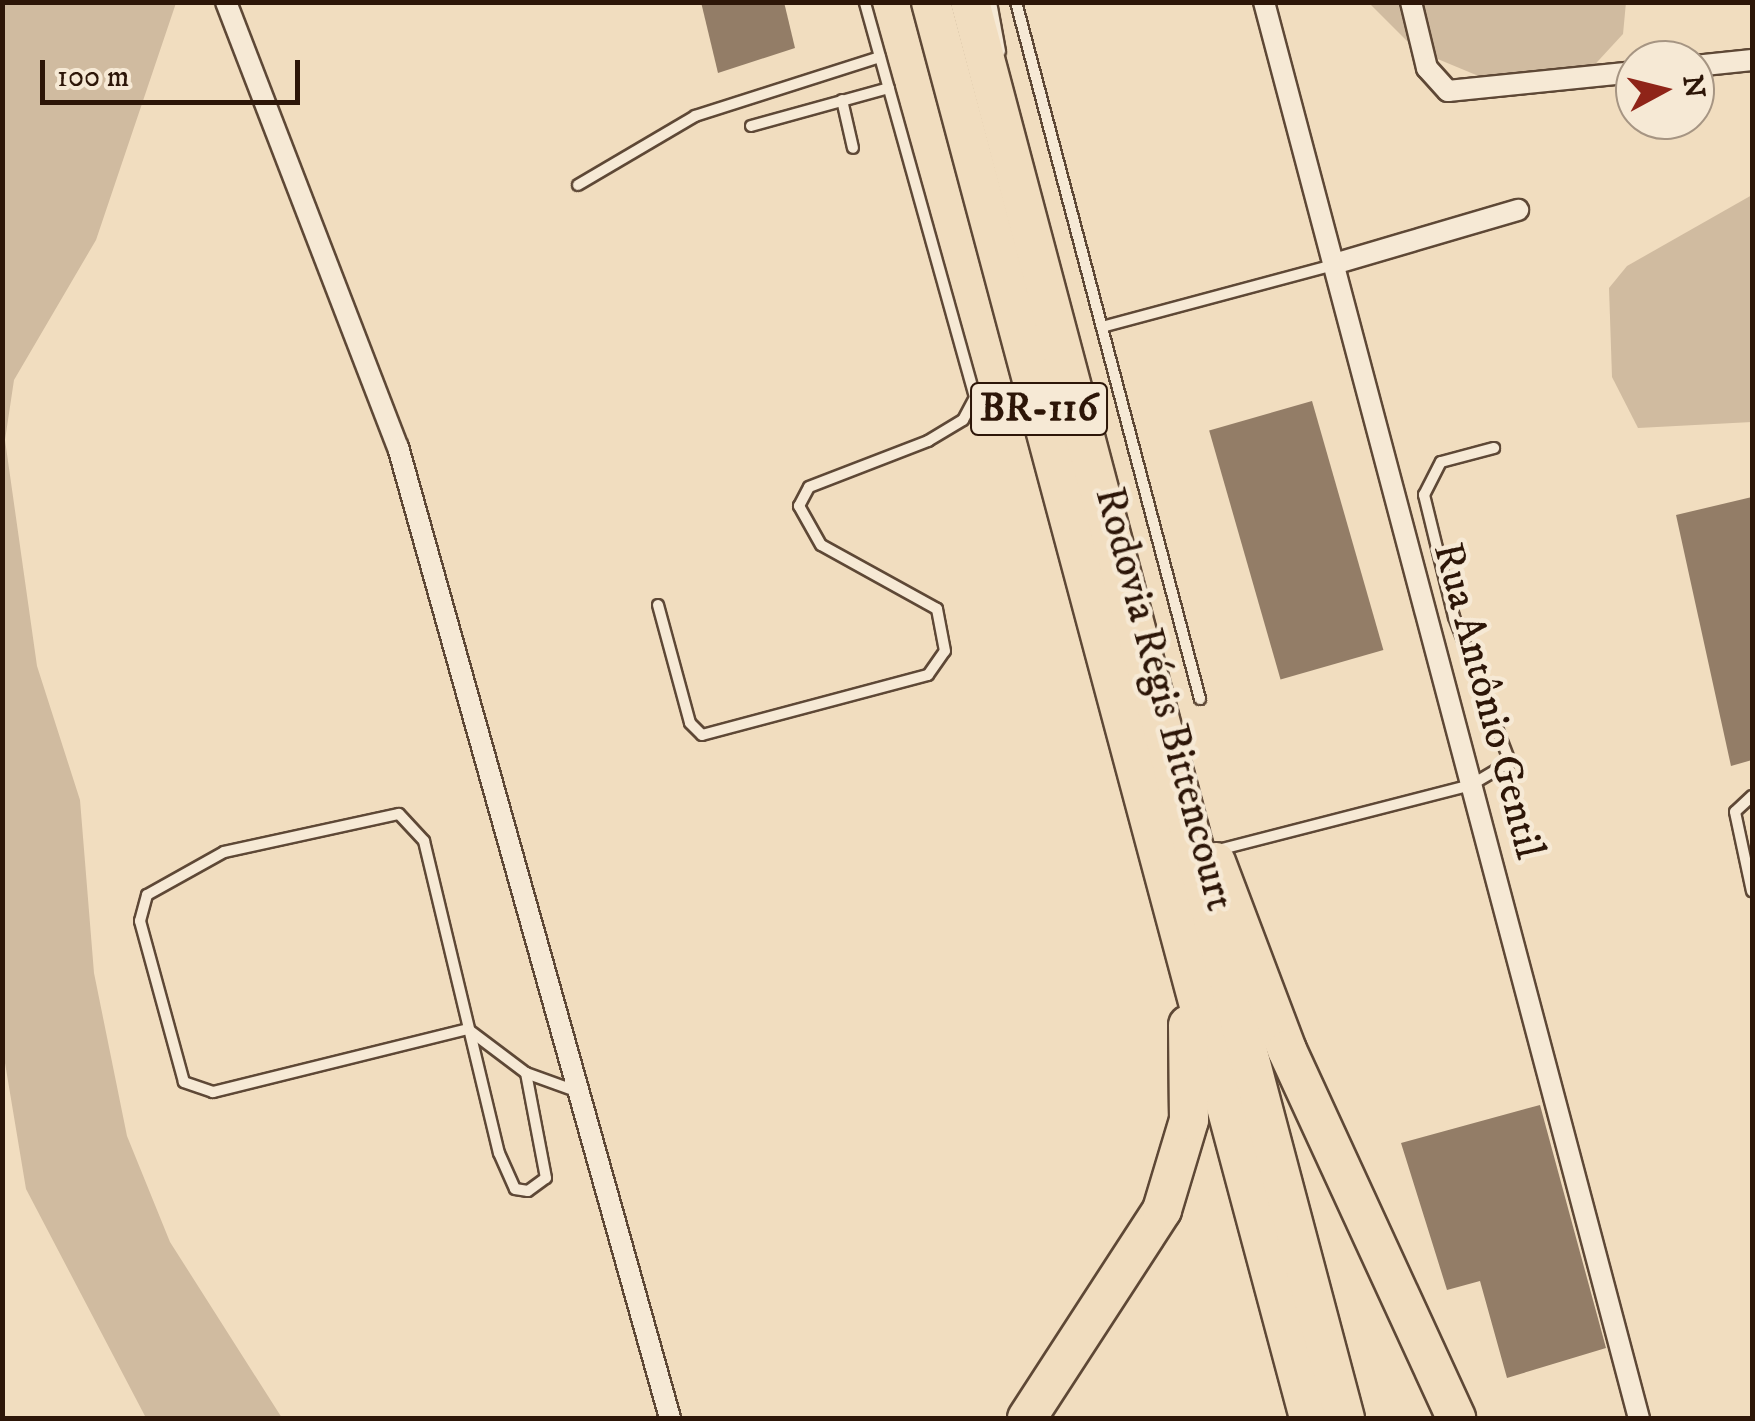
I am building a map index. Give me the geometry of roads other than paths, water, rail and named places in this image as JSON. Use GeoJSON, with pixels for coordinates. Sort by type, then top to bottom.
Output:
{"type":"FeatureCollection","features":[{"type":"Feature","properties":{"kind":"highway","name":"Rodovia Régis Bittencourt"},"geometry":{"type":"LineString","coordinates":[[931,2],[1308,1418]]}},
{"type":"Feature","properties":{"kind":"highway","name":"Rodovia Régis Bittencourt"},"geometry":{"type":"LineString","coordinates":[[970,2],[1138,656],[1344,1418]]}},
{"type":"Feature","properties":{"kind":"highway"},"geometry":{"type":"LineString","coordinates":[[1138,656],[1287,1050],[1449,1414]]}},
{"type":"Feature","properties":{"kind":"highway"},"geometry":{"type":"LineString","coordinates":[[1027,1418],[1162,1210],[1189,1120],[1189,1026],[1149,816]]}},
{"type":"Feature","properties":{"kind":"street"},"geometry":{"type":"LineString","coordinates":[[226,2],[398,447],[670,1418]]}},
{"type":"Feature","properties":{"kind":"street","name":"Rua Antônio Gentil"},"geometry":{"type":"LineString","coordinates":[[1264,2],[1639,1418]]}},
{"type":"Feature","properties":{"kind":"street"},"geometry":{"type":"LineString","coordinates":[[1410,2],[1427,68],[1448,91],[1615,74]]}},
{"type":"Feature","properties":{"kind":"street"},"geometry":{"type":"LineString","coordinates":[[1715,64],[1752,60]]}},
{"type":"Feature","properties":{"kind":"street"},"geometry":{"type":"LineString","coordinates":[[1334,264],[1518,210]]}},
{"type":"Feature","properties":{"kind":"lane"},"geometry":{"type":"LineString","coordinates":[[658,605],[690,723],[702,736],[928,675],[945,651],[937,609],[821,546],[799,506],[809,487],[928,441],[963,420],[975,397],[866,2]]}},
{"type":"Feature","properties":{"kind":"lane"},"geometry":{"type":"LineString","coordinates":[[991,2],[1003,127]]}},
{"type":"Feature","properties":{"kind":"lane"},"geometry":{"type":"LineString","coordinates":[[1016,2],[1200,699]]}},
{"type":"Feature","properties":{"kind":"lane"},"geometry":{"type":"LineString","coordinates":[[578,185],[695,116],[880,57]]}},
{"type":"Feature","properties":{"kind":"lane"},"geometry":{"type":"LineString","coordinates":[[751,126],[889,88]]}},
{"type":"Feature","properties":{"kind":"lane"},"geometry":{"type":"LineString","coordinates":[[842,100],[853,148]]}},
{"type":"Feature","properties":{"kind":"lane"},"geometry":{"type":"LineString","coordinates":[[1102,327],[1334,264]]}},
{"type":"Feature","properties":{"kind":"lane"},"geometry":{"type":"LineString","coordinates":[[1212,851],[1471,785],[1510,762],[1510,752],[1454,617],[1424,495],[1441,462],[1494,448]]}},
{"type":"Feature","properties":{"kind":"lane"},"geometry":{"type":"LineString","coordinates":[[1752,796],[1735,812],[1749,861],[1752,891]]}},
{"type":"Feature","properties":{"kind":"lane"},"geometry":{"type":"LineString","coordinates":[[468,1030],[213,1092],[184,1082],[140,920],[147,895],[224,852],[400,814],[424,841],[499,1153],[515,1189],[528,1192],[546,1178],[526,1073]]}},
{"type":"Feature","properties":{"kind":"lane"},"geometry":{"type":"LineString","coordinates":[[468,1030],[526,1073],[576,1092]]}}]}
